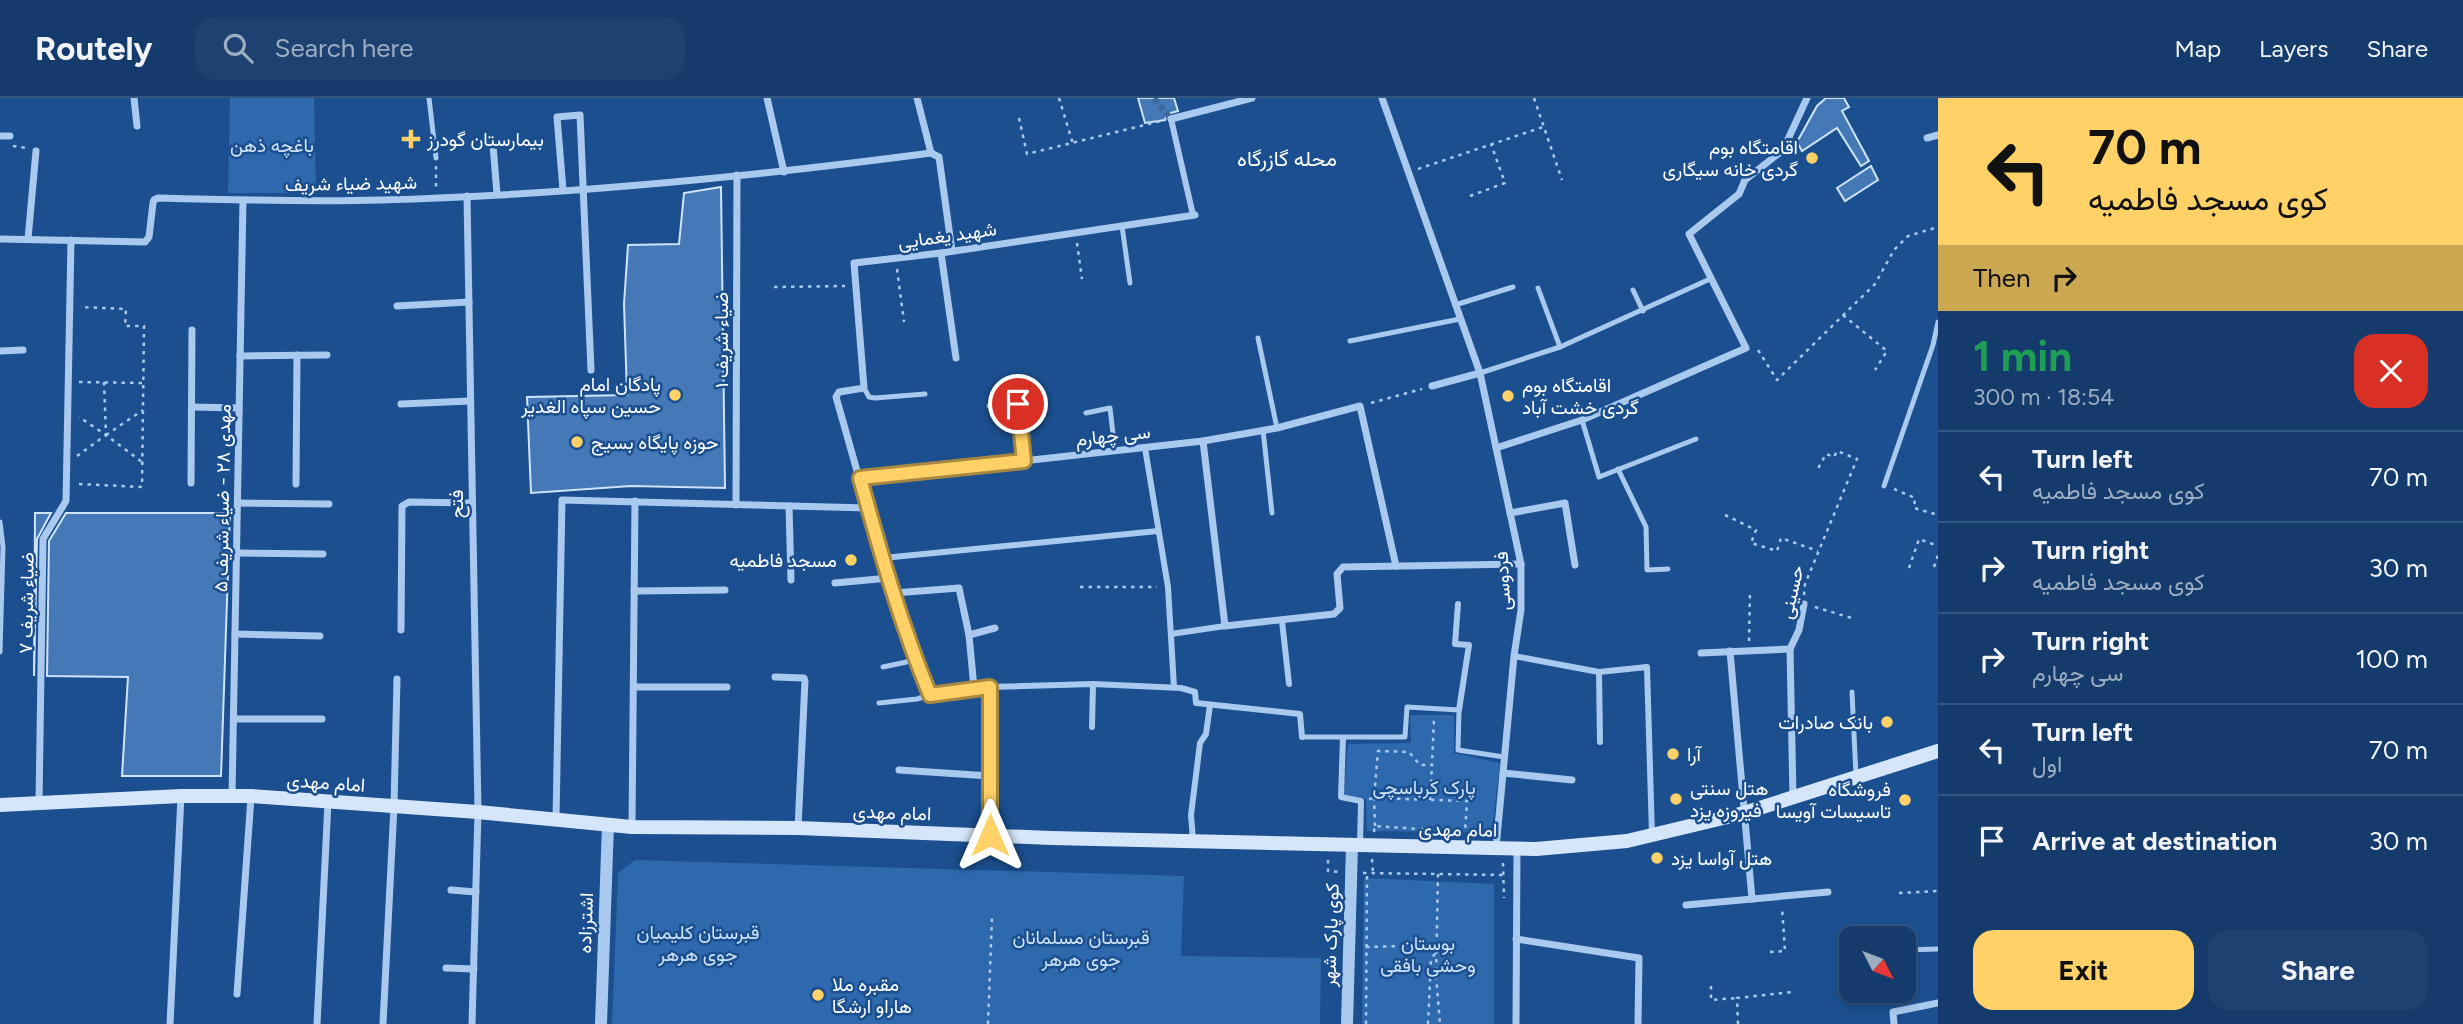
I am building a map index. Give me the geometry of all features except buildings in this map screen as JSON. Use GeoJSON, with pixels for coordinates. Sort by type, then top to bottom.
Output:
{"type":"FeatureCollection","features":[{"type":"Feature","properties":{"kind":"main road","name":"امام مهدی"},"geometry":{"type":"LineString","coordinates":[[0,806],[181,796],[251,796],[478,812],[632,827],[798,828],[1328,846],[1536,849],[1616,842],[1744,813],[1938,751]]}},
{"type":"Feature","properties":{"kind":"street"},"geometry":{"type":"LineString","coordinates":[[134,98],[137,126]]}},
{"type":"Feature","properties":{"kind":"street"},"geometry":{"type":"LineString","coordinates":[[768,98],[784,172]]}},
{"type":"Feature","properties":{"kind":"street"},"geometry":{"type":"LineString","coordinates":[[917,98],[931,153],[939,157],[953,251]]}},
{"type":"Feature","properties":{"kind":"street"},"geometry":{"type":"LineString","coordinates":[[1171,119],[1252,98]]}},
{"type":"Feature","properties":{"kind":"street","name":"فردوسی"},"geometry":{"type":"LineString","coordinates":[[1382,98],[1480,373],[1521,564],[1521,610],[1514,656],[1496,849]]}},
{"type":"Feature","properties":{"kind":"street"},"geometry":{"type":"LineString","coordinates":[[1496,448],[1583,420],[1746,348],[1689,234],[1739,194],[1745,180],[1783,150],[1807,98]]}},
{"type":"Feature","properties":{"kind":"street"},"geometry":{"type":"LineString","coordinates":[[563,190],[557,117],[580,115],[591,370]]}},
{"type":"Feature","properties":{"kind":"street","name":"شهید یغمایی"},"geometry":{"type":"LineString","coordinates":[[864,388],[854,263],[941,253],[1194,215],[1171,119]]}},
{"type":"Feature","properties":{"kind":"street"},"geometry":{"type":"LineString","coordinates":[[1927,138],[1938,135]]}},
{"type":"Feature","properties":{"kind":"street"},"geometry":{"type":"LineString","coordinates":[[0,136],[10,136]]}},
{"type":"Feature","properties":{"kind":"street"},"geometry":{"type":"LineString","coordinates":[[493,145],[497,194]]}},
{"type":"Feature","properties":{"kind":"street"},"geometry":{"type":"LineString","coordinates":[[28,239],[36,151]]}},
{"type":"Feature","properties":{"kind":"street","name":"شهید ضیاء شریف"},"geometry":{"type":"LineString","coordinates":[[0,239],[148,241],[153,203],[158,198],[380,200],[584,190],[784,172],[931,153]]}},
{"type":"Feature","properties":{"kind":"street","name":"ضیاء شریف ۱"},"geometry":{"type":"LineString","coordinates":[[736,505],[737,176]]}},
{"type":"Feature","properties":{"kind":"street","name":"فتح"},"geometry":{"type":"LineString","coordinates":[[467,196],[478,812],[472,1024]]}},
{"type":"Feature","properties":{"kind":"street","name":"مهدی ۲۸ - ضیاء شریف ۵"},"geometry":{"type":"LineString","coordinates":[[232,796],[243,200]]}},
{"type":"Feature","properties":{"kind":"street","name":"ضیاء شریف ۷"},"geometry":{"type":"LineString","coordinates":[[39,804],[43,538],[66,501],[71,240]]}},
{"type":"Feature","properties":{"kind":"street"},"geometry":{"type":"LineString","coordinates":[[941,253],[956,358]]}},
{"type":"Feature","properties":{"kind":"street"},"geometry":{"type":"LineString","coordinates":[[397,306],[469,302]]}},
{"type":"Feature","properties":{"kind":"street"},"geometry":{"type":"LineString","coordinates":[[191,483],[192,330]]}},
{"type":"Feature","properties":{"kind":"street"},"geometry":{"type":"LineString","coordinates":[[0,351],[23,350]]}},
{"type":"Feature","properties":{"kind":"street"},"geometry":{"type":"LineString","coordinates":[[296,484],[297,355]]}},
{"type":"Feature","properties":{"kind":"street"},"geometry":{"type":"LineString","coordinates":[[240,356],[327,355]]}},
{"type":"Feature","properties":{"kind":"street"},"geometry":{"type":"LineString","coordinates":[[1432,386],[1480,373]]}},
{"type":"Feature","properties":{"kind":"street"},"geometry":{"type":"LineString","coordinates":[[864,388],[839,392],[836,397],[889,578],[930,695],[990,687],[1093,684],[1178,687],[1195,692],[1196,703],[1300,714],[1302,737]]}},
{"type":"Feature","properties":{"kind":"street"},"geometry":{"type":"LineString","coordinates":[[401,404],[470,401]]}},
{"type":"Feature","properties":{"kind":"street"},"geometry":{"type":"LineString","coordinates":[[1360,406],[1396,566]]}},
{"type":"Feature","properties":{"kind":"street","name":"سی چهارم"},"geometry":{"type":"LineString","coordinates":[[860,478],[1203,441],[1277,428],[1360,406]]}},
{"type":"Feature","properties":{"kind":"street"},"geometry":{"type":"LineString","coordinates":[[192,407],[239,408]]}},
{"type":"Feature","properties":{"kind":"street"},"geometry":{"type":"LineString","coordinates":[[1203,441],[1225,626]]}},
{"type":"Feature","properties":{"kind":"street"},"geometry":{"type":"LineString","coordinates":[[1144,448],[1168,587],[1178,687]]}},
{"type":"Feature","properties":{"kind":"street"},"geometry":{"type":"LineString","coordinates":[[556,820],[560,502],[564,499],[868,508]]}},
{"type":"Feature","properties":{"kind":"street"},"geometry":{"type":"LineString","coordinates":[[401,630],[402,506],[409,502],[472,503]]}},
{"type":"Feature","properties":{"kind":"street"},"geometry":{"type":"LineString","coordinates":[[632,827],[635,502]]}},
{"type":"Feature","properties":{"kind":"street"},"geometry":{"type":"LineString","coordinates":[[237,503],[329,504]]}},
{"type":"Feature","properties":{"kind":"street"},"geometry":{"type":"LineString","coordinates":[[1510,513],[1565,503],[1575,565]]}},
{"type":"Feature","properties":{"kind":"street"},"geometry":{"type":"LineString","coordinates":[[789,506],[791,580]]}},
{"type":"Feature","properties":{"kind":"street"},"geometry":{"type":"LineString","coordinates":[[883,558],[1158,531]]}},
{"type":"Feature","properties":{"kind":"street"},"geometry":{"type":"LineString","coordinates":[[237,553],[323,554]]}},
{"type":"Feature","properties":{"kind":"street"},"geometry":{"type":"LineString","coordinates":[[1171,635],[1334,614],[1340,608],[1337,574],[1343,567],[1521,564]]}},
{"type":"Feature","properties":{"kind":"street"},"geometry":{"type":"LineString","coordinates":[[835,583],[889,578]]}},
{"type":"Feature","properties":{"kind":"street"},"geometry":{"type":"LineString","coordinates":[[894,593],[957,586],[968,635],[974,688]]}},
{"type":"Feature","properties":{"kind":"street"},"geometry":{"type":"LineString","coordinates":[[634,591],[725,590]]}},
{"type":"Feature","properties":{"kind":"street"},"geometry":{"type":"LineString","coordinates":[[1458,604],[1455,644],[1469,645],[1459,710]]}},
{"type":"Feature","properties":{"kind":"street","name":"حسینی"},"geometry":{"type":"LineString","coordinates":[[1793,797],[1790,649],[1799,630],[1804,604]]}},
{"type":"Feature","properties":{"kind":"street"},"geometry":{"type":"LineString","coordinates":[[1282,621],[1289,684]]}},
{"type":"Feature","properties":{"kind":"street"},"geometry":{"type":"LineString","coordinates":[[968,635],[995,628]]}},
{"type":"Feature","properties":{"kind":"street"},"geometry":{"type":"LineString","coordinates":[[235,634],[320,636]]}},
{"type":"Feature","properties":{"kind":"street"},"geometry":{"type":"LineString","coordinates":[[1701,653],[1790,649]]}},
{"type":"Feature","properties":{"kind":"street"},"geometry":{"type":"LineString","coordinates":[[1730,651],[1752,899]]}},
{"type":"Feature","properties":{"kind":"street"},"geometry":{"type":"LineString","coordinates":[[1514,656],[1599,672],[1647,667],[1652,835]]}},
{"type":"Feature","properties":{"kind":"street"},"geometry":{"type":"LineString","coordinates":[[1599,672],[1600,742]]}},
{"type":"Feature","properties":{"kind":"street"},"geometry":{"type":"LineString","coordinates":[[775,677],[804,678],[805,681],[798,828]]}},
{"type":"Feature","properties":{"kind":"street"},"geometry":{"type":"LineString","coordinates":[[383,1024],[394,806],[397,679]]}},
{"type":"Feature","properties":{"kind":"street"},"geometry":{"type":"LineString","coordinates":[[1092,727],[1093,684]]}},
{"type":"Feature","properties":{"kind":"street"},"geometry":{"type":"LineString","coordinates":[[634,687],[727,687]]}},
{"type":"Feature","properties":{"kind":"street"},"geometry":{"type":"LineString","coordinates":[[990,687],[990,835]]}},
{"type":"Feature","properties":{"kind":"street"},"geometry":{"type":"LineString","coordinates":[[1193,842],[1191,815],[1200,743],[1206,734],[1210,705]]}},
{"type":"Feature","properties":{"kind":"street"},"geometry":{"type":"LineString","coordinates":[[234,719],[322,719]]}},
{"type":"Feature","properties":{"kind":"street"},"geometry":{"type":"LineString","coordinates":[[1343,738],[1341,797],[1361,801],[1356,846]]}},
{"type":"Feature","properties":{"kind":"street"},"geometry":{"type":"LineString","coordinates":[[899,770],[990,776]]}},
{"type":"Feature","properties":{"kind":"street"},"geometry":{"type":"LineString","coordinates":[[1503,773],[1573,780]]}},
{"type":"Feature","properties":{"kind":"street"},"geometry":{"type":"LineString","coordinates":[[170,1024],[181,796]]}},
{"type":"Feature","properties":{"kind":"street"},"geometry":{"type":"LineString","coordinates":[[237,994],[251,796]]}},
{"type":"Feature","properties":{"kind":"street"},"geometry":{"type":"LineString","coordinates":[[317,1024],[328,801]]}},
{"type":"Feature","properties":{"kind":"street","name":"اشترزاده"},"geometry":{"type":"LineString","coordinates":[[601,1024],[608,824]]}},
{"type":"Feature","properties":{"kind":"street","name":"کوی پارک شهر"},"geometry":{"type":"LineString","coordinates":[[1347,1024],[1351,873],[1356,846]]}},
{"type":"Feature","properties":{"kind":"street"},"geometry":{"type":"LineString","coordinates":[[1516,1024],[1517,849]]}},
{"type":"Feature","properties":{"kind":"street"},"geometry":{"type":"LineString","coordinates":[[451,890],[476,892]]}},
{"type":"Feature","properties":{"kind":"street"},"geometry":{"type":"LineString","coordinates":[[1686,905],[1828,892]]}},
{"type":"Feature","properties":{"kind":"street"},"geometry":{"type":"LineString","coordinates":[[1516,939],[1639,958],[1638,1024]]}},
{"type":"Feature","properties":{"kind":"street"},"geometry":{"type":"LineString","coordinates":[[446,968],[474,969]]}},
{"type":"Feature","properties":{"kind":"street"},"geometry":{"type":"LineString","coordinates":[[1894,1024],[1893,1012],[1938,1003]]}},
{"type":"Feature","properties":{"kind":"lane"},"geometry":{"type":"LineString","coordinates":[[429,98],[436,158]]}},
{"type":"Feature","properties":{"kind":"lane"},"geometry":{"type":"LineString","coordinates":[[1122,226],[1130,283]]}},
{"type":"Feature","properties":{"kind":"lane"},"geometry":{"type":"LineString","coordinates":[[1480,373],[1560,346],[1710,279]]}},
{"type":"Feature","properties":{"kind":"lane"},"geometry":{"type":"LineString","coordinates":[[1455,305],[1513,286]]}},
{"type":"Feature","properties":{"kind":"lane"},"geometry":{"type":"LineString","coordinates":[[1538,288],[1560,346]]}},
{"type":"Feature","properties":{"kind":"lane"},"geometry":{"type":"LineString","coordinates":[[1633,290],[1643,311]]}},
{"type":"Feature","properties":{"kind":"lane"},"geometry":{"type":"LineString","coordinates":[[1350,341],[1460,319]]}},
{"type":"Feature","properties":{"kind":"lane"},"geometry":{"type":"LineString","coordinates":[[1884,486],[1933,345],[1938,322]]}},
{"type":"Feature","properties":{"kind":"lane"},"geometry":{"type":"LineString","coordinates":[[1258,338],[1277,428]]}},
{"type":"Feature","properties":{"kind":"lane"},"geometry":{"type":"LineString","coordinates":[[864,388],[869,397],[875,398],[925,394]]}},
{"type":"Feature","properties":{"kind":"lane"},"geometry":{"type":"LineString","coordinates":[[989,406],[1018,404],[1024,461]]}},
{"type":"Feature","properties":{"kind":"lane"},"geometry":{"type":"LineString","coordinates":[[1086,413],[1110,408],[1115,451]]}},
{"type":"Feature","properties":{"kind":"lane"},"geometry":{"type":"LineString","coordinates":[[1583,420],[1599,477],[1696,439]]}},
{"type":"Feature","properties":{"kind":"lane"},"geometry":{"type":"LineString","coordinates":[[1263,430],[1272,513]]}},
{"type":"Feature","properties":{"kind":"lane"},"geometry":{"type":"LineString","coordinates":[[1618,470],[1646,527],[1647,570],[1668,569]]}},
{"type":"Feature","properties":{"kind":"lane"},"geometry":{"type":"LineString","coordinates":[[0,523],[3,547],[0,652]]}},
{"type":"Feature","properties":{"kind":"lane"},"geometry":{"type":"LineString","coordinates":[[883,667],[916,660]]}},
{"type":"Feature","properties":{"kind":"lane"},"geometry":{"type":"LineString","coordinates":[[1852,692],[1856,777]]}},
{"type":"Feature","properties":{"kind":"lane"},"geometry":{"type":"LineString","coordinates":[[879,703],[930,695]]}},
{"type":"Feature","properties":{"kind":"lane"},"geometry":{"type":"LineString","coordinates":[[1302,737],[1405,737],[1407,707],[1459,710],[1458,750],[1504,757]]}},
{"type":"Feature","properties":{"kind":"lane"},"geometry":{"type":"LineString","coordinates":[[1916,950],[1938,949]]}},
{"type":"Feature","properties":{"kind":"path"},"geometry":{"type":"LineString","coordinates":[[1059,98],[1073,144]]}},
{"type":"Feature","properties":{"kind":"path"},"geometry":{"type":"LineString","coordinates":[[1534,98],[1562,180]]}},
{"type":"Feature","properties":{"kind":"path"},"geometry":{"type":"LineString","coordinates":[[1019,117],[1027,154],[1171,119]]}},
{"type":"Feature","properties":{"kind":"path"},"geometry":{"type":"LineString","coordinates":[[1408,172],[1543,127]]}},
{"type":"Feature","properties":{"kind":"path"},"geometry":{"type":"LineString","coordinates":[[10,136],[14,146],[33,148],[36,151]]}},
{"type":"Feature","properties":{"kind":"path"},"geometry":{"type":"LineString","coordinates":[[1470,196],[1505,183],[1491,144]]}},
{"type":"Feature","properties":{"kind":"path"},"geometry":{"type":"LineString","coordinates":[[436,158],[436,198]]}},
{"type":"Feature","properties":{"kind":"path"},"geometry":{"type":"LineString","coordinates":[[1746,348],[1756,347],[1777,380],[1875,284],[1894,250],[1908,236],[1938,228]]}},
{"type":"Feature","properties":{"kind":"path"},"geometry":{"type":"LineString","coordinates":[[1076,233],[1082,279]]}},
{"type":"Feature","properties":{"kind":"path"},"geometry":{"type":"LineString","coordinates":[[896,258],[904,322]]}},
{"type":"Feature","properties":{"kind":"path"},"geometry":{"type":"LineString","coordinates":[[774,287],[856,285]]}},
{"type":"Feature","properties":{"kind":"path"},"geometry":{"type":"LineString","coordinates":[[66,484],[142,487],[144,326],[125,326],[125,309],[70,306]]}},
{"type":"Feature","properties":{"kind":"path"},"geometry":{"type":"LineString","coordinates":[[1843,315],[1886,351],[1875,370]]}},
{"type":"Feature","properties":{"kind":"path"},"geometry":{"type":"LineString","coordinates":[[68,381],[143,383]]}},
{"type":"Feature","properties":{"kind":"path"},"geometry":{"type":"LineString","coordinates":[[104,382],[106,435]]}},
{"type":"Feature","properties":{"kind":"path"},"geometry":{"type":"LineString","coordinates":[[1360,406],[1432,386]]}},
{"type":"Feature","properties":{"kind":"path"},"geometry":{"type":"LineString","coordinates":[[68,410],[142,462]]}},
{"type":"Feature","properties":{"kind":"path"},"geometry":{"type":"LineString","coordinates":[[66,464],[143,410]]}},
{"type":"Feature","properties":{"kind":"path","name":"حسینی"},"geometry":{"type":"LineString","coordinates":[[1804,604],[1805,584],[1857,459],[1838,451],[1835,457],[1826,454],[1816,472]]}},
{"type":"Feature","properties":{"kind":"path"},"geometry":{"type":"LineString","coordinates":[[1884,486],[1915,498],[1914,508],[1938,515]]}},
{"type":"Feature","properties":{"kind":"path"},"geometry":{"type":"LineString","coordinates":[[1725,515],[1756,530],[1751,543],[1777,551],[1782,538],[1818,551]]}},
{"type":"Feature","properties":{"kind":"path"},"geometry":{"type":"LineString","coordinates":[[1909,568],[1919,539],[1938,546]]}},
{"type":"Feature","properties":{"kind":"path"},"geometry":{"type":"LineString","coordinates":[[1934,567],[1938,555]]}},
{"type":"Feature","properties":{"kind":"path"},"geometry":{"type":"LineString","coordinates":[[1080,587],[1168,587]]}},
{"type":"Feature","properties":{"kind":"path"},"geometry":{"type":"LineString","coordinates":[[1749,651],[1750,591]]}},
{"type":"Feature","properties":{"kind":"path"},"geometry":{"type":"LineString","coordinates":[[1804,604],[1855,619]]}},
{"type":"Feature","properties":{"kind":"path"},"geometry":{"type":"LineString","coordinates":[[1430,800],[1435,708]]}},
{"type":"Feature","properties":{"kind":"path"},"geometry":{"type":"LineString","coordinates":[[1375,827],[1374,798],[1378,751],[1409,752],[1420,765],[1432,765]]}},
{"type":"Feature","properties":{"kind":"path"},"geometry":{"type":"LineString","coordinates":[[1361,801],[1374,798],[1467,801],[1465,832]]}},
{"type":"Feature","properties":{"kind":"path"},"geometry":{"type":"LineString","coordinates":[[1328,846],[1328,871],[1517,875]]}},
{"type":"Feature","properties":{"kind":"path"},"geometry":{"type":"LineString","coordinates":[[1366,1024],[1367,873]]}},
{"type":"Feature","properties":{"kind":"path"},"geometry":{"type":"LineString","coordinates":[[1438,874],[1436,951],[1440,1024]]}},
{"type":"Feature","properties":{"kind":"path"},"geometry":{"type":"LineString","coordinates":[[1899,893],[1938,891]]}},
{"type":"Feature","properties":{"kind":"path"},"geometry":{"type":"LineString","coordinates":[[1770,952],[1785,950],[1781,896]]}},
{"type":"Feature","properties":{"kind":"path"},"geometry":{"type":"LineString","coordinates":[[988,1024],[992,917]]}},
{"type":"Feature","properties":{"kind":"path"},"geometry":{"type":"LineString","coordinates":[[1349,948],[1437,945]]}},
{"type":"Feature","properties":{"kind":"path"},"geometry":{"type":"LineString","coordinates":[[1428,1024],[1431,960],[1436,951]]}},
{"type":"Feature","properties":{"kind":"path"},"geometry":{"type":"LineString","coordinates":[[1711,986],[1712,1000],[1792,992]]}},
{"type":"Feature","properties":{"kind":"path"},"geometry":{"type":"LineString","coordinates":[[1737,998],[1738,1024]]}},
{"type":"Feature","properties":{"kind":"green space","name":"باغچه ذهن"},"geometry":{"type":"Polygon","coordinates":[[[230,98],[314,98],[316,193],[228,193],[230,98]]]}},
{"type":"Feature","properties":{"kind":"green space","name":"پارک کرباسچی"},"geometry":{"type":"Polygon","coordinates":[[[1410,715],[1454,715],[1454,753],[1500,763],[1492,832],[1367,831],[1366,799],[1344,794],[1348,744],[1411,743],[1410,715]]]}},
{"type":"Feature","properties":{"kind":"green space","name":"قبرستان کلیمیان جوی هرهر"},"geometry":{"type":"Polygon","coordinates":[[[635,860],[1184,876],[1181,956],[1321,958],[1320,1024],[612,1024],[618,873],[635,860]]]}},
{"type":"Feature","properties":{"kind":"green space","name":"بوستان وحشی بافقی"},"geometry":{"type":"Polygon","coordinates":[[[1364,878],[1494,884],[1494,1024],[1362,1024],[1364,878]]]}},
{"type":"Feature","properties":{"kind":"tunnel"},"geometry":{"type":"LineString","coordinates":[[1154,98],[1171,119]]}},
{"type":"Feature","properties":{"kind":"place","name":"بیمارستان گودرز"},"geometry":{"type":"Point","coordinates":[411,139]}},
{"type":"Feature","properties":{"kind":"place","name":"اقامتگاه بوم گردی خانه سیگاری"},"geometry":{"type":"Point","coordinates":[1812,158]}},
{"type":"Feature","properties":{"kind":"place","name":"پادگان امام حسین سپاه الغدیر"},"geometry":{"type":"Point","coordinates":[675,395]}},
{"type":"Feature","properties":{"kind":"place","name":"اقامتگاه بوم گردی خشت آباد"},"geometry":{"type":"Point","coordinates":[1508,396]}},
{"type":"Feature","properties":{"kind":"place","name":"حوزه پایگاه بسیج"},"geometry":{"type":"Point","coordinates":[577,442]}},
{"type":"Feature","properties":{"kind":"place","name":"مسجد فاطمیه"},"geometry":{"type":"Point","coordinates":[851,560]}},
{"type":"Feature","properties":{"kind":"place","name":"بانک صادرات"},"geometry":{"type":"Point","coordinates":[1887,722]}},
{"type":"Feature","properties":{"kind":"place","name":"آرا"},"geometry":{"type":"Point","coordinates":[1673,754]}},
{"type":"Feature","properties":{"kind":"place","name":"هتل سنتی فیروزه یزد"},"geometry":{"type":"Point","coordinates":[1676,799]}},
{"type":"Feature","properties":{"kind":"place","name":"فروشگاه تاسیسات آویسا"},"geometry":{"type":"Point","coordinates":[1905,800]}},
{"type":"Feature","properties":{"kind":"place","name":"هتل آواسا یزد"},"geometry":{"type":"Point","coordinates":[1657,858]}},
{"type":"Feature","properties":{"kind":"place","name":"مقبره ملا هاراو ارشگا"},"geometry":{"type":"Point","coordinates":[818,995]}},
{"type":"Feature","properties":{"kind":"district","name":"محله گازرگاه"},"geometry":{"type":"Point","coordinates":[1287,159]}},
{"type":"Feature","properties":{"kind":"route"},"geometry":{"type":"LineString","coordinates":[[990,835],[990,687],[930,695],[894,593],[860,478],[1024,461],[1018,404]]}},
{"type":"Feature","properties":{"kind":"park label","name":"قبرستان مسلمانان جوی هرهر"},"geometry":{"type":"Point","coordinates":[1081,948]}}]}
